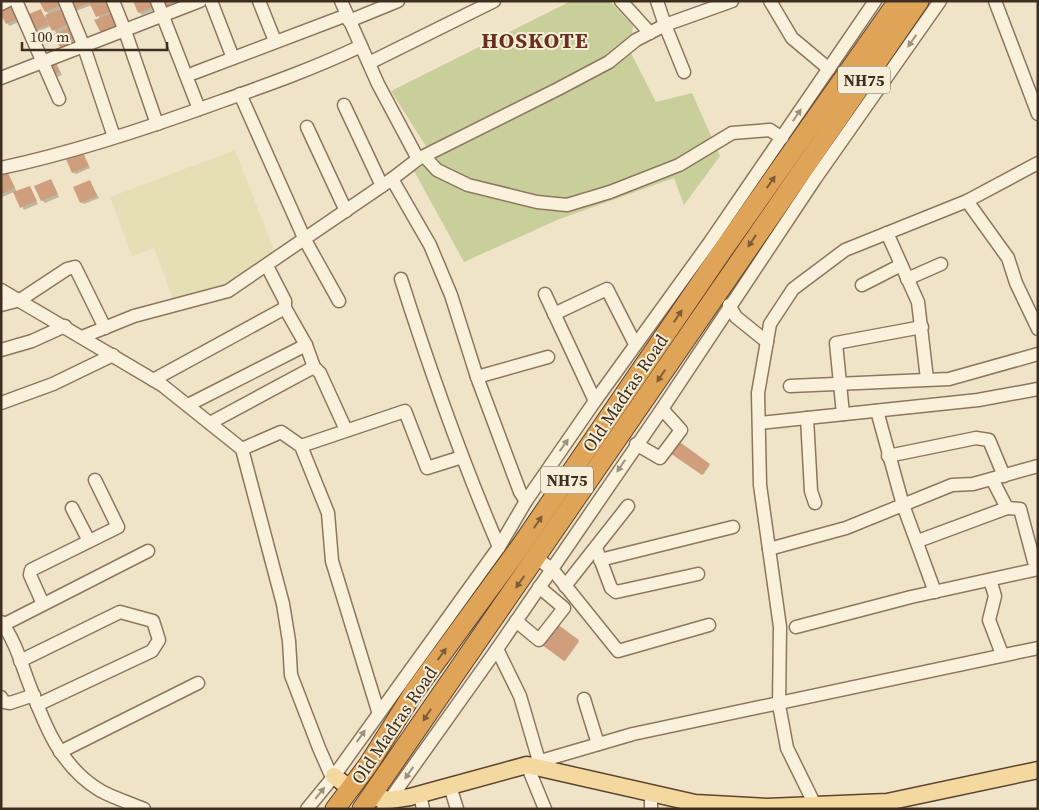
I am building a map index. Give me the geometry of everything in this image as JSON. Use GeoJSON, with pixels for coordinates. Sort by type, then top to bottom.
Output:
{"type":"FeatureCollection","features":[{"type":"Feature","properties":{"kind":"highway","name":"Old Madras Road"},"geometry":{"type":"LineString","coordinates":[[377,804],[536,558],[800,159],[898,1]]}},
{"type":"Feature","properties":{"kind":"highway","name":"Old Madras Road"},"geometry":{"type":"LineString","coordinates":[[335,809],[351,788],[414,692],[520,548],[716,246],[800,159],[919,1]]}},
{"type":"Feature","properties":{"kind":"main road"},"geometry":{"type":"LineString","coordinates":[[377,804],[421,801],[450,786],[533,763],[651,801],[695,803],[711,806],[767,807],[888,805],[1038,770]]}},
{"type":"Feature","properties":{"kind":"main road"},"geometry":{"type":"LineString","coordinates":[[334,776],[351,788]]}},
{"type":"Feature","properties":{"kind":"street"},"geometry":{"type":"LineString","coordinates":[[1,4],[7,1]]}},
{"type":"Feature","properties":{"kind":"street"},"geometry":{"type":"LineString","coordinates":[[16,1],[60,98]]}},
{"type":"Feature","properties":{"kind":"street"},"geometry":{"type":"LineString","coordinates":[[65,1],[84,47],[114,137]]}},
{"type":"Feature","properties":{"kind":"street"},"geometry":{"type":"LineString","coordinates":[[113,1],[126,30],[157,124]]}},
{"type":"Feature","properties":{"kind":"street"},"geometry":{"type":"LineString","coordinates":[[157,1],[199,109]]}},
{"type":"Feature","properties":{"kind":"street"},"geometry":{"type":"LineString","coordinates":[[1,77],[43,63],[200,1]]}},
{"type":"Feature","properties":{"kind":"street"},"geometry":{"type":"LineString","coordinates":[[211,1],[233,58]]}},
{"type":"Feature","properties":{"kind":"street"},"geometry":{"type":"LineString","coordinates":[[259,1],[275,41]]}},
{"type":"Feature","properties":{"kind":"street"},"geometry":{"type":"LineString","coordinates":[[341,1],[369,63],[422,158],[437,170],[468,185],[537,202],[567,205],[610,192],[679,165],[732,133],[770,130],[800,159]]}},
{"type":"Feature","properties":{"kind":"street"},"geometry":{"type":"LineString","coordinates":[[194,73],[275,41],[398,1]]}},
{"type":"Feature","properties":{"kind":"street"},"geometry":{"type":"LineString","coordinates":[[369,63],[494,1]]}},
{"type":"Feature","properties":{"kind":"street"},"geometry":{"type":"LineString","coordinates":[[621,1],[650,33]]}},
{"type":"Feature","properties":{"kind":"street"},"geometry":{"type":"LineString","coordinates":[[657,1],[684,72]]}},
{"type":"Feature","properties":{"kind":"street"},"geometry":{"type":"LineString","coordinates":[[82,337],[134,316],[228,291],[422,158],[600,66],[650,33],[666,25],[732,1]]}},
{"type":"Feature","properties":{"kind":"street"},"geometry":{"type":"LineString","coordinates":[[770,1],[792,38],[829,69]]}},
{"type":"Feature","properties":{"kind":"street"},"geometry":{"type":"LineString","coordinates":[[377,804],[497,649],[636,444],[662,409],[729,305],[800,159],[829,69],[875,1]]}},
{"type":"Feature","properties":{"kind":"street"},"geometry":{"type":"LineString","coordinates":[[800,159],[940,1]]}},
{"type":"Feature","properties":{"kind":"street"},"geometry":{"type":"LineString","coordinates":[[995,1],[1038,114]]}},
{"type":"Feature","properties":{"kind":"street"},"geometry":{"type":"LineString","coordinates":[[1,168],[54,156],[157,124],[240,94],[361,46]]}},
{"type":"Feature","properties":{"kind":"street"},"geometry":{"type":"LineString","coordinates":[[240,94],[305,240],[339,301]]}},
{"type":"Feature","properties":{"kind":"street"},"geometry":{"type":"LineString","coordinates":[[344,105],[387,183],[430,245],[451,295],[477,377],[520,492],[526,501]]}},
{"type":"Feature","properties":{"kind":"street"},"geometry":{"type":"LineString","coordinates":[[307,127],[346,211]]}},
{"type":"Feature","properties":{"kind":"street"},"geometry":{"type":"LineString","coordinates":[[815,805],[787,748],[779,705],[780,627],[760,485],[758,392],[770,324],[793,289],[845,250],[967,201],[1038,163]]}},
{"type":"Feature","properties":{"kind":"street"},"geometry":{"type":"LineString","coordinates":[[967,201],[1008,258],[1016,283],[1038,329]]}},
{"type":"Feature","properties":{"kind":"street"},"geometry":{"type":"LineString","coordinates":[[886,233],[918,302],[927,379]]}},
{"type":"Feature","properties":{"kind":"street"},"geometry":{"type":"LineString","coordinates":[[307,809],[334,776],[378,711],[499,547],[526,501],[635,344],[716,246]]}},
{"type":"Feature","properties":{"kind":"street"},"geometry":{"type":"LineString","coordinates":[[907,279],[941,264]]}},
{"type":"Feature","properties":{"kind":"street"},"geometry":{"type":"LineString","coordinates":[[267,266],[285,301],[285,308],[306,345],[314,367],[320,373],[346,430]]}},
{"type":"Feature","properties":{"kind":"street"},"geometry":{"type":"LineString","coordinates":[[862,285],[901,266]]}},
{"type":"Feature","properties":{"kind":"street"},"geometry":{"type":"LineString","coordinates":[[1,305],[20,300],[67,269],[75,267],[105,328]]}},
{"type":"Feature","properties":{"kind":"street"},"geometry":{"type":"LineString","coordinates":[[401,279],[433,379],[462,457],[499,547]]}},
{"type":"Feature","properties":{"kind":"street"},"geometry":{"type":"LineString","coordinates":[[554,314],[607,289],[635,344]]}},
{"type":"Feature","properties":{"kind":"street"},"geometry":{"type":"LineString","coordinates":[[1,290],[154,380],[242,449],[283,604],[289,641],[291,676],[319,748],[330,773],[334,776]]}},
{"type":"Feature","properties":{"kind":"street"},"geometry":{"type":"LineString","coordinates":[[545,294],[595,401]]}},
{"type":"Feature","properties":{"kind":"street"},"geometry":{"type":"LineString","coordinates":[[729,305],[736,318],[767,342]]}},
{"type":"Feature","properties":{"kind":"street"},"geometry":{"type":"LineString","coordinates":[[154,380],[285,308]]}},
{"type":"Feature","properties":{"kind":"street"},"geometry":{"type":"LineString","coordinates":[[1,350],[32,342],[64,326]]}},
{"type":"Feature","properties":{"kind":"street"},"geometry":{"type":"LineString","coordinates":[[843,414],[836,342],[922,327]]}},
{"type":"Feature","properties":{"kind":"street"},"geometry":{"type":"LineString","coordinates":[[188,405],[306,345]]}},
{"type":"Feature","properties":{"kind":"street"},"geometry":{"type":"LineString","coordinates":[[790,386],[949,379],[1038,354]]}},
{"type":"Feature","properties":{"kind":"street"},"geometry":{"type":"LineString","coordinates":[[1,403],[53,384],[113,355]]}},
{"type":"Feature","properties":{"kind":"street"},"geometry":{"type":"LineString","coordinates":[[477,377],[548,357]]}},
{"type":"Feature","properties":{"kind":"street"},"geometry":{"type":"LineString","coordinates":[[210,424],[314,367]]}},
{"type":"Feature","properties":{"kind":"street"},"geometry":{"type":"LineString","coordinates":[[759,423],[978,400],[1038,389]]}},
{"type":"Feature","properties":{"kind":"street"},"geometry":{"type":"LineString","coordinates":[[636,444],[660,458],[681,430],[662,409]]}},
{"type":"Feature","properties":{"kind":"street"},"geometry":{"type":"LineString","coordinates":[[301,446],[405,411],[427,468],[462,457]]}},
{"type":"Feature","properties":{"kind":"street"},"geometry":{"type":"LineString","coordinates":[[877,411],[903,505],[912,531],[918,541],[935,592]]}},
{"type":"Feature","properties":{"kind":"street"},"geometry":{"type":"LineString","coordinates":[[807,418],[811,491],[815,503]]}},
{"type":"Feature","properties":{"kind":"street"},"geometry":{"type":"LineString","coordinates":[[242,449],[281,432],[301,446],[328,513],[332,561],[378,711]]}},
{"type":"Feature","properties":{"kind":"street"},"geometry":{"type":"LineString","coordinates":[[888,456],[976,438],[990,440],[1006,508]]}},
{"type":"Feature","properties":{"kind":"street"},"geometry":{"type":"LineString","coordinates":[[769,549],[846,528],[952,484],[973,484],[1038,466]]}},
{"type":"Feature","properties":{"kind":"street"},"geometry":{"type":"LineString","coordinates":[[43,604],[30,575],[30,570],[118,527],[95,480]]}},
{"type":"Feature","properties":{"kind":"street"},"geometry":{"type":"LineString","coordinates":[[565,586],[598,554],[628,506]]}},
{"type":"Feature","properties":{"kind":"street"},"geometry":{"type":"LineString","coordinates":[[72,508],[88,541]]}},
{"type":"Feature","properties":{"kind":"street"},"geometry":{"type":"LineString","coordinates":[[796,627],[935,592],[1037,569],[1020,509],[1006,508],[918,541]]}},
{"type":"Feature","properties":{"kind":"street"},"geometry":{"type":"LineString","coordinates":[[598,554],[733,527]]}},
{"type":"Feature","properties":{"kind":"street"},"geometry":{"type":"LineString","coordinates":[[144,809],[101,791],[74,771],[60,752],[44,724],[20,661],[2,623],[148,551]]}},
{"type":"Feature","properties":{"kind":"street"},"geometry":{"type":"LineString","coordinates":[[598,554],[611,588],[616,592],[698,574]]}},
{"type":"Feature","properties":{"kind":"street"},"geometry":{"type":"LineString","coordinates":[[536,558],[552,569],[618,651],[708,625]]}},
{"type":"Feature","properties":{"kind":"street"},"geometry":{"type":"LineString","coordinates":[[990,580],[995,596],[989,620],[1002,654]]}},
{"type":"Feature","properties":{"kind":"street"},"geometry":{"type":"LineString","coordinates":[[516,621],[539,640],[564,608],[539,587]]}},
{"type":"Feature","properties":{"kind":"street"},"geometry":{"type":"LineString","coordinates":[[1,697],[4,702],[10,703],[35,700],[152,651],[160,640],[153,620],[120,612],[20,661]]}},
{"type":"Feature","properties":{"kind":"street"},"geometry":{"type":"LineString","coordinates":[[533,763],[633,734],[779,705],[1002,654],[1038,648]]}},
{"type":"Feature","properties":{"kind":"street"},"geometry":{"type":"LineString","coordinates":[[497,649],[520,696],[533,763],[545,809]]}},
{"type":"Feature","properties":{"kind":"street"},"geometry":{"type":"LineString","coordinates":[[60,752],[198,683]]}},
{"type":"Feature","properties":{"kind":"street"},"geometry":{"type":"LineString","coordinates":[[584,699],[598,744]]}},
{"type":"Feature","properties":{"kind":"street"},"geometry":{"type":"LineString","coordinates":[[450,786],[457,809]]}},
{"type":"Feature","properties":{"kind":"shaded area"},"geometry":{"type":"Polygon","coordinates":[[[235,150],[276,255],[235,282],[173,299],[154,248],[132,256],[110,197],[235,150]]]}},
{"type":"Feature","properties":{"kind":"green space"},"geometry":{"type":"Polygon","coordinates":[[[571,1],[610,1],[633,26],[630,51],[656,102],[692,93],[720,156],[684,205],[674,178],[557,220],[464,262],[414,171],[434,159],[391,91],[571,1]]]}},
{"type":"Feature","properties":{"kind":"building"},"geometry":{"type":"Polygon","coordinates":[[[39,1],[59,1],[61,5],[45,12],[39,1]]]}},
{"type":"Feature","properties":{"kind":"building"},"geometry":{"type":"Polygon","coordinates":[[[68,1],[88,1],[89,3],[72,10],[68,1]]]}},
{"type":"Feature","properties":{"kind":"building"},"geometry":{"type":"Polygon","coordinates":[[[109,1],[113,11],[96,17],[89,2],[109,1]]]}},
{"type":"Feature","properties":{"kind":"building"},"geometry":{"type":"Polygon","coordinates":[[[133,1],[153,1],[155,6],[138,13],[133,1]]]}},
{"type":"Feature","properties":{"kind":"building"},"geometry":{"type":"Polygon","coordinates":[[[161,1],[180,1],[164,8],[161,1]]]}},
{"type":"Feature","properties":{"kind":"building"},"geometry":{"type":"Polygon","coordinates":[[[15,2],[22,17],[6,24],[1,15],[1,7],[15,2]]]}},
{"type":"Feature","properties":{"kind":"building"},"geometry":{"type":"Polygon","coordinates":[[[41,9],[48,25],[31,31],[24,16],[41,9]]]}},
{"type":"Feature","properties":{"kind":"building"},"geometry":{"type":"Polygon","coordinates":[[[62,9],[69,24],[52,31],[45,15],[62,9]]]}},
{"type":"Feature","properties":{"kind":"building"},"geometry":{"type":"Polygon","coordinates":[[[112,13],[119,28],[102,35],[94,20],[112,13]]]}},
{"type":"Feature","properties":{"kind":"building"},"geometry":{"type":"Polygon","coordinates":[[[71,27],[78,43],[61,50],[54,34],[71,27]]]}},
{"type":"Feature","properties":{"kind":"building"},"geometry":{"type":"Polygon","coordinates":[[[53,57],[60,72],[44,79],[36,63],[53,57]]]}},
{"type":"Feature","properties":{"kind":"building"},"geometry":{"type":"Polygon","coordinates":[[[82,150],[89,166],[72,173],[65,157],[82,150]]]}},
{"type":"Feature","properties":{"kind":"building"},"geometry":{"type":"Polygon","coordinates":[[[8,173],[15,188],[1,194],[1,176],[8,173]]]}},
{"type":"Feature","properties":{"kind":"building"},"geometry":{"type":"Polygon","coordinates":[[[51,179],[58,194],[41,201],[34,186],[51,179]]]}},
{"type":"Feature","properties":{"kind":"building"},"geometry":{"type":"Polygon","coordinates":[[[90,180],[97,196],[80,203],[73,187],[90,180]]]}},
{"type":"Feature","properties":{"kind":"building"},"geometry":{"type":"Polygon","coordinates":[[[30,186],[37,201],[20,208],[13,192],[30,186]]]}},
{"type":"Feature","properties":{"kind":"building"},"geometry":{"type":"Polygon","coordinates":[[[673,437],[710,464],[702,475],[664,449],[673,437]]]}},
{"type":"Feature","properties":{"kind":"building"},"geometry":{"type":"Polygon","coordinates":[[[557,624],[579,640],[564,661],[542,645],[557,624]]]}},
{"type":"Feature","properties":{"kind":"district","name":"HOSKOTE"},"geometry":{"type":"Point","coordinates":[535,40]}}]}
